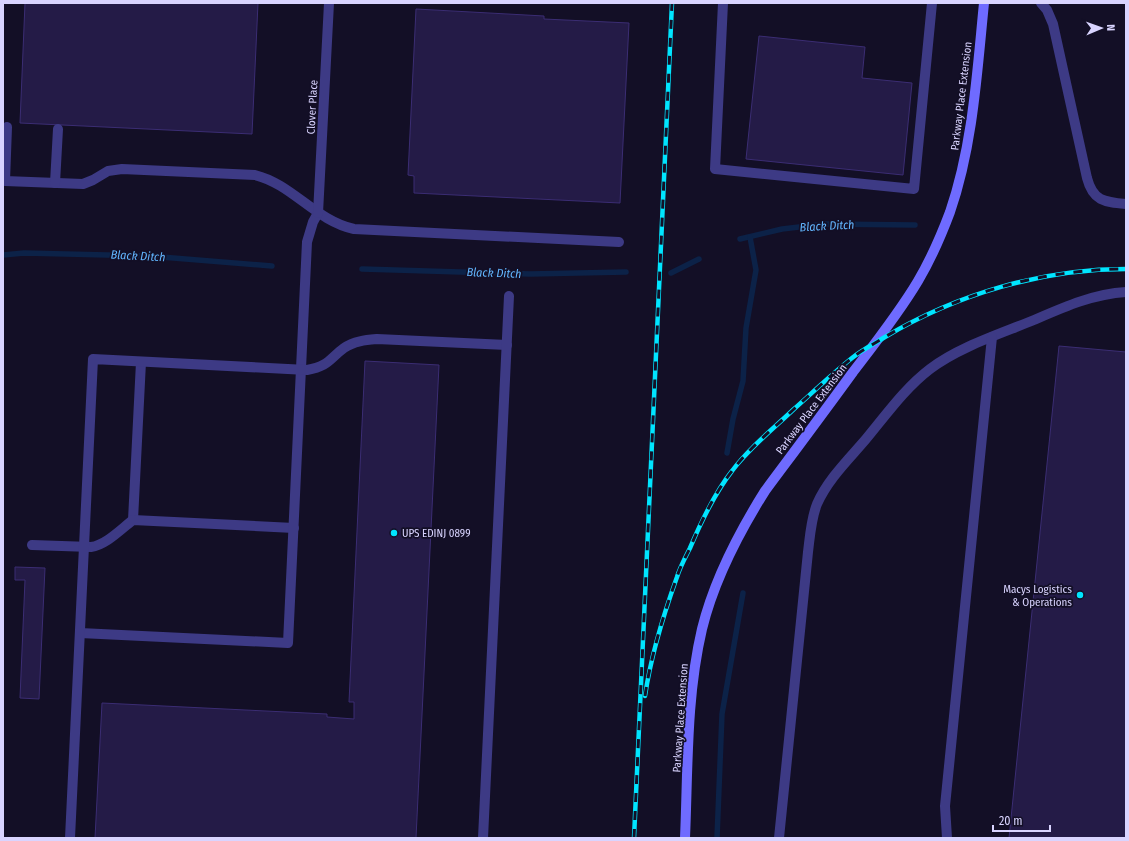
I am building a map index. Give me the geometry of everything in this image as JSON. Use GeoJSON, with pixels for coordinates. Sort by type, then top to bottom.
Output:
{"type":"FeatureCollection","features":[{"type":"Feature","properties":{"kind":"main road","name":"Parkway Place Extension"},"geometry":{"type":"LineString","coordinates":[[685,838],[694,673],[702,629],[714,589],[734,544],[765,491],[896,314],[918,281],[935,248],[948,218],[956,192],[972,123],[984,3]]}},
{"type":"Feature","properties":{"kind":"street","name":"Clover Place"},"geometry":{"type":"LineString","coordinates":[[318,213],[329,3]]}},
{"type":"Feature","properties":{"kind":"street"},"geometry":{"type":"LineString","coordinates":[[723,3],[715,169],[914,189],[932,3]]}},
{"type":"Feature","properties":{"kind":"street"},"geometry":{"type":"LineString","coordinates":[[1041,3],[1047,10],[1053,24],[1087,178],[1091,190],[1095,196],[1101,200],[1126,204]]}},
{"type":"Feature","properties":{"kind":"street"},"geometry":{"type":"LineString","coordinates":[[7,127],[5,180],[83,184],[108,171],[122,169],[255,175],[274,182],[318,213],[347,228],[360,230],[619,242]]}},
{"type":"Feature","properties":{"kind":"street"},"geometry":{"type":"LineString","coordinates":[[55,183],[58,129]]}},
{"type":"Feature","properties":{"kind":"street"},"geometry":{"type":"LineString","coordinates":[[80,633],[288,643],[307,242],[313,222],[318,213]]}},
{"type":"Feature","properties":{"kind":"street"},"geometry":{"type":"LineString","coordinates":[[779,838],[808,552],[813,518],[817,504],[825,490],[905,392],[930,369],[961,350],[1068,305],[1102,294],[1126,292]]}},
{"type":"Feature","properties":{"kind":"street"},"geometry":{"type":"LineString","coordinates":[[484,838],[509,296]]}},
{"type":"Feature","properties":{"kind":"street"},"geometry":{"type":"LineString","coordinates":[[947,838],[945,806],[992,337]]}},
{"type":"Feature","properties":{"kind":"street"},"geometry":{"type":"LineString","coordinates":[[70,838],[93,360],[307,370],[322,366],[344,348],[355,343],[368,340],[377,339],[507,345]]}},
{"type":"Feature","properties":{"kind":"street"},"geometry":{"type":"LineString","coordinates":[[133,520],[141,362]]}},
{"type":"Feature","properties":{"kind":"street"},"geometry":{"type":"LineString","coordinates":[[32,544],[84,547],[97,546],[103,544],[133,520],[294,528]]}},
{"type":"Feature","properties":{"kind":"building"},"geometry":{"type":"Polygon","coordinates":[[[25,3],[258,3],[252,134],[20,123],[25,3]]]}},
{"type":"Feature","properties":{"kind":"building"},"geometry":{"type":"Polygon","coordinates":[[[416,9],[544,16],[544,19],[629,23],[620,203],[414,193],[414,176],[408,175],[416,9]]]}},
{"type":"Feature","properties":{"kind":"building"},"geometry":{"type":"Polygon","coordinates":[[[759,36],[865,47],[862,78],[912,83],[903,175],[746,159],[759,36]]]}},
{"type":"Feature","properties":{"kind":"building","name":"Macys Logistics & Operations"},"geometry":{"type":"Polygon","coordinates":[[[1059,346],[1126,352],[1126,838],[1009,838],[1059,346]]]}},
{"type":"Feature","properties":{"kind":"building","name":"UPS EDINJ 0899"},"geometry":{"type":"Polygon","coordinates":[[[365,361],[439,365],[416,838],[95,838],[102,703],[327,714],[327,717],[354,719],[354,702],[349,702],[365,361]]]}},
{"type":"Feature","properties":{"kind":"building"},"geometry":{"type":"Polygon","coordinates":[[[15,567],[45,568],[39,699],[20,698],[25,580],[15,580],[15,567]]]}},
{"type":"Feature","properties":{"kind":"waterway","name":"Black Ditch"},"geometry":{"type":"LineString","coordinates":[[740,239],[782,229],[825,224],[915,225]]}},
{"type":"Feature","properties":{"kind":"waterway"},"geometry":{"type":"LineString","coordinates":[[727,453],[733,419],[743,381],[746,328],[756,270],[750,237]]}},
{"type":"Feature","properties":{"kind":"waterway","name":"Black Ditch"},"geometry":{"type":"LineString","coordinates":[[3,255],[24,253],[149,256],[272,266]]}},
{"type":"Feature","properties":{"kind":"waterway","name":"Black Ditch"},"geometry":{"type":"LineString","coordinates":[[671,273],[699,259]]}},
{"type":"Feature","properties":{"kind":"waterway","name":"Black Ditch"},"geometry":{"type":"LineString","coordinates":[[362,269],[530,274],[626,272]]}},
{"type":"Feature","properties":{"kind":"waterway"},"geometry":{"type":"LineString","coordinates":[[717,838],[722,714],[743,593]]}},
{"type":"Feature","properties":{"kind":"railway"},"geometry":{"type":"LineString","coordinates":[[634,838],[672,3]]}},
{"type":"Feature","properties":{"kind":"railway"},"geometry":{"type":"LineString","coordinates":[[645,696],[658,636],[678,573],[703,518],[725,480],[746,454],[830,377],[856,355],[885,337],[941,308],[971,297],[1032,279],[1094,270],[1126,269]]}},
{"type":"Feature","properties":{"kind":"place","name":"UPS EDINJ 0899"},"geometry":{"type":"Point","coordinates":[394,533]}},
{"type":"Feature","properties":{"kind":"place","name":"Macys Logistics & Operations"},"geometry":{"type":"Point","coordinates":[1080,595]}}]}
